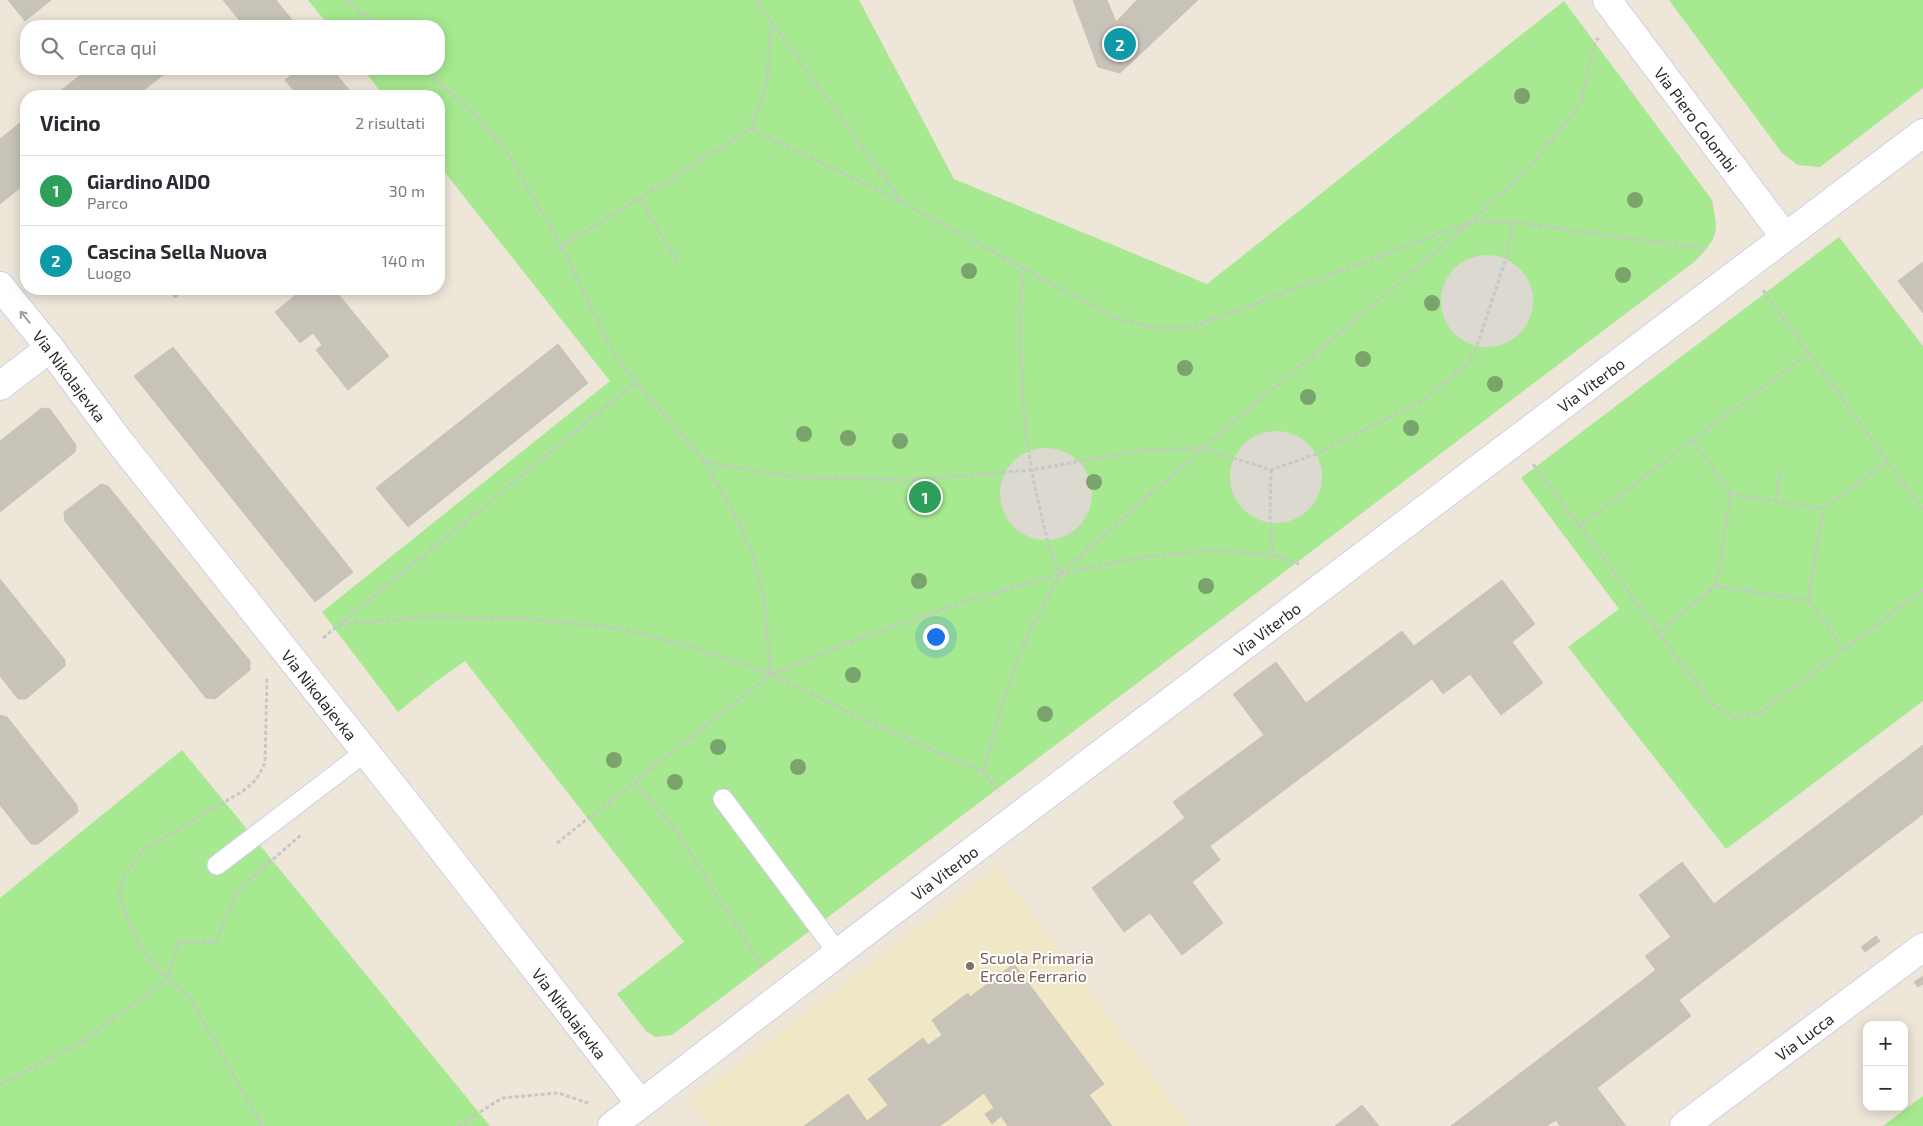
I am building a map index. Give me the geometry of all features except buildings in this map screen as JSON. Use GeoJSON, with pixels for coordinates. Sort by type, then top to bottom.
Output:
{"type":"FeatureCollection","features":[{"type":"Feature","properties":{"kind":"street","name":"Via Piero Colombi"},"geometry":{"type":"LineString","coordinates":[[1615,10],[1784,237]]}},
{"type":"Feature","properties":{"kind":"street","name":"Via Viterbo"},"geometry":{"type":"LineString","coordinates":[[612,1126],[1923,133]]}},
{"type":"Feature","properties":{"kind":"street","name":"Via Nikolajevka"},"geometry":{"type":"LineString","coordinates":[[0,286],[50,348],[119,441],[640,1103]]}},
{"type":"Feature","properties":{"kind":"street"},"geometry":{"type":"LineString","coordinates":[[0,386],[50,348]]}},
{"type":"Feature","properties":{"kind":"street","name":"Via Lucca"},"geometry":{"type":"LineString","coordinates":[[1684,1126],[1923,947]]}},
{"type":"Feature","properties":{"kind":"lane"},"geometry":{"type":"LineString","coordinates":[[217,865],[365,752]]}},
{"type":"Feature","properties":{"kind":"lane"},"geometry":{"type":"LineString","coordinates":[[723,799],[838,953]]}},
{"type":"Feature","properties":{"kind":"path"},"geometry":{"type":"LineString","coordinates":[[348,0],[370,20]]}},
{"type":"Feature","properties":{"kind":"path"},"geometry":{"type":"LineString","coordinates":[[756,0],[902,202]]}},
{"type":"Feature","properties":{"kind":"path"},"geometry":{"type":"LineString","coordinates":[[983,772],[1004,698],[1026,639],[1060,574],[1203,448],[1472,221],[1537,159],[1581,103],[1594,41],[1615,10]]}},
{"type":"Feature","properties":{"kind":"path"},"geometry":{"type":"LineString","coordinates":[[562,246],[751,129],[768,81],[771,22]]}},
{"type":"Feature","properties":{"kind":"path"},"geometry":{"type":"LineString","coordinates":[[431,75],[474,113],[508,155],[562,246],[613,352],[636,382],[705,462],[738,520],[754,559],[764,600],[771,674]]}},
{"type":"Feature","properties":{"kind":"path"},"geometry":{"type":"LineString","coordinates":[[751,129],[902,202],[1115,318],[1152,326],[1193,326],[1472,221],[1513,222],[1706,249]]}},
{"type":"Feature","properties":{"kind":"path"},"geometry":{"type":"LineString","coordinates":[[639,198],[680,266]]}},
{"type":"Feature","properties":{"kind":"path"},"geometry":{"type":"LineString","coordinates":[[705,462],[794,477],[909,480],[1030,470],[1143,450],[1203,448],[1271,470],[1316,454],[1424,400],[1467,364],[1477,346],[1506,258],[1513,222]]}},
{"type":"Feature","properties":{"kind":"path"},"geometry":{"type":"LineString","coordinates":[[1022,267],[1020,341],[1030,470],[1049,549],[1060,574]]}},
{"type":"Feature","properties":{"kind":"path"},"geometry":{"type":"LineString","coordinates":[[1762,290],[1886,462],[1923,510]]}},
{"type":"Feature","properties":{"kind":"path"},"geometry":{"type":"LineString","coordinates":[[1579,526],[1809,353]]}},
{"type":"Feature","properties":{"kind":"path"},"geometry":{"type":"LineString","coordinates":[[323,638],[636,382]]}},
{"type":"Feature","properties":{"kind":"path"},"geometry":{"type":"LineString","coordinates":[[1658,632],[1716,586],[1731,494],[1693,441]]}},
{"type":"Feature","properties":{"kind":"path"},"geometry":{"type":"LineString","coordinates":[[1808,600],[1823,509],[1886,462]]}},
{"type":"Feature","properties":{"kind":"path"},"geometry":{"type":"LineString","coordinates":[[1532,463],[1712,704],[1734,718],[1759,713],[1923,590]]}},
{"type":"Feature","properties":{"kind":"path"},"geometry":{"type":"LineString","coordinates":[[1776,501],[1781,468]]}},
{"type":"Feature","properties":{"kind":"path"},"geometry":{"type":"LineString","coordinates":[[1271,470],[1270,516],[1272,555]]}},
{"type":"Feature","properties":{"kind":"path"},"geometry":{"type":"LineString","coordinates":[[1731,494],[1823,509]]}},
{"type":"Feature","properties":{"kind":"path"},"geometry":{"type":"LineString","coordinates":[[557,843],[771,674],[866,636],[970,600],[1060,574],[1142,557],[1206,551],[1272,555],[1299,564]]}},
{"type":"Feature","properties":{"kind":"path"},"geometry":{"type":"LineString","coordinates":[[1716,586],[1808,600],[1844,649]]}},
{"type":"Feature","properties":{"kind":"path"},"geometry":{"type":"LineString","coordinates":[[341,624],[428,617],[522,618],[618,628],[685,645],[771,674],[856,716],[983,772],[999,791]]}},
{"type":"Feature","properties":{"kind":"path"},"geometry":{"type":"LineString","coordinates":[[262,1126],[188,996],[167,979],[139,945],[119,896],[125,875],[144,850],[243,791],[256,780],[265,763],[267,673]]}},
{"type":"Feature","properties":{"kind":"path"},"geometry":{"type":"LineString","coordinates":[[635,782],[679,835],[763,968]]}},
{"type":"Feature","properties":{"kind":"path"},"geometry":{"type":"LineString","coordinates":[[0,1085],[86,1040],[167,979],[178,943],[216,942],[237,890]]}},
{"type":"Feature","properties":{"kind":"path"},"geometry":{"type":"LineString","coordinates":[[458,1126],[502,1098],[558,1093],[588,1103]]}},
{"type":"Feature","properties":{"kind":"shaded area"},"geometry":{"type":"Polygon","coordinates":[[[1487,255],[1505,258],[1520,268],[1530,283],[1533,301],[1530,319],[1520,334],[1505,344],[1487,347],[1469,344],[1454,334],[1444,319],[1441,301],[1444,283],[1454,268],[1469,258],[1487,255]]]}},
{"type":"Feature","properties":{"kind":"shaded area"},"geometry":{"type":"Polygon","coordinates":[[[1276,431],[1294,434],[1309,444],[1319,459],[1322,477],[1319,495],[1309,510],[1294,520],[1276,523],[1258,520],[1243,510],[1233,495],[1230,477],[1233,459],[1243,444],[1258,434],[1276,431]]]}},
{"type":"Feature","properties":{"kind":"shaded area"},"geometry":{"type":"Polygon","coordinates":[[[1046,448],[1064,451],[1079,461],[1089,476],[1092,494],[1089,512],[1079,527],[1064,537],[1046,540],[1028,537],[1013,527],[1003,512],[1000,494],[1003,476],[1013,461],[1028,451],[1046,448]]]}},
{"type":"Feature","properties":{"kind":"shaded area","name":"Scuola Primaria Ercole Ferrario"},"geometry":{"type":"Polygon","coordinates":[[[997,867],[1190,1126],[708,1126],[689,1100],[740,1064],[997,867]]]}},
{"type":"Feature","properties":{"kind":"green space"},"geometry":{"type":"Polygon","coordinates":[[[308,0],[859,0],[954,179],[1207,284],[1564,1],[1712,200],[1716,228],[1712,241],[1694,262],[672,1035],[655,1037],[646,1031],[617,994],[684,942],[465,661],[398,712],[322,612],[610,381],[445,173],[445,90],[379,90],[368,75],[445,75],[445,20],[324,20],[308,0]]]}},
{"type":"Feature","properties":{"kind":"green space"},"geometry":{"type":"Polygon","coordinates":[[[1669,0],[1923,0],[1923,88],[1820,167],[1798,165],[1782,153],[1669,0]]]}},
{"type":"Feature","properties":{"kind":"green space"},"geometry":{"type":"Polygon","coordinates":[[[1839,237],[1923,346],[1923,701],[1726,849],[1568,647],[1619,609],[1521,478],[1839,237]]]}},
{"type":"Feature","properties":{"kind":"green space"},"geometry":{"type":"Polygon","coordinates":[[[182,750],[490,1126],[0,1126],[0,898],[182,750]]]}},
{"type":"Feature","properties":{"kind":"green space"},"geometry":{"type":"Polygon","coordinates":[[[1923,1096],[1923,1126],[1883,1126],[1903,1111],[1908,1111],[1908,1107],[1923,1096]]]}},
{"type":"Feature","properties":{"kind":"place","name":"Cascina Sella Nuova"},"geometry":{"type":"Point","coordinates":[1120,44]}},
{"type":"Feature","properties":{"kind":"place","name":"Giardino AIDO"},"geometry":{"type":"Point","coordinates":[925,497]}},
{"type":"Feature","properties":{"kind":"place","name":"Scuola Primaria Ercole Ferrario"},"geometry":{"type":"Point","coordinates":[970,966]}}]}
